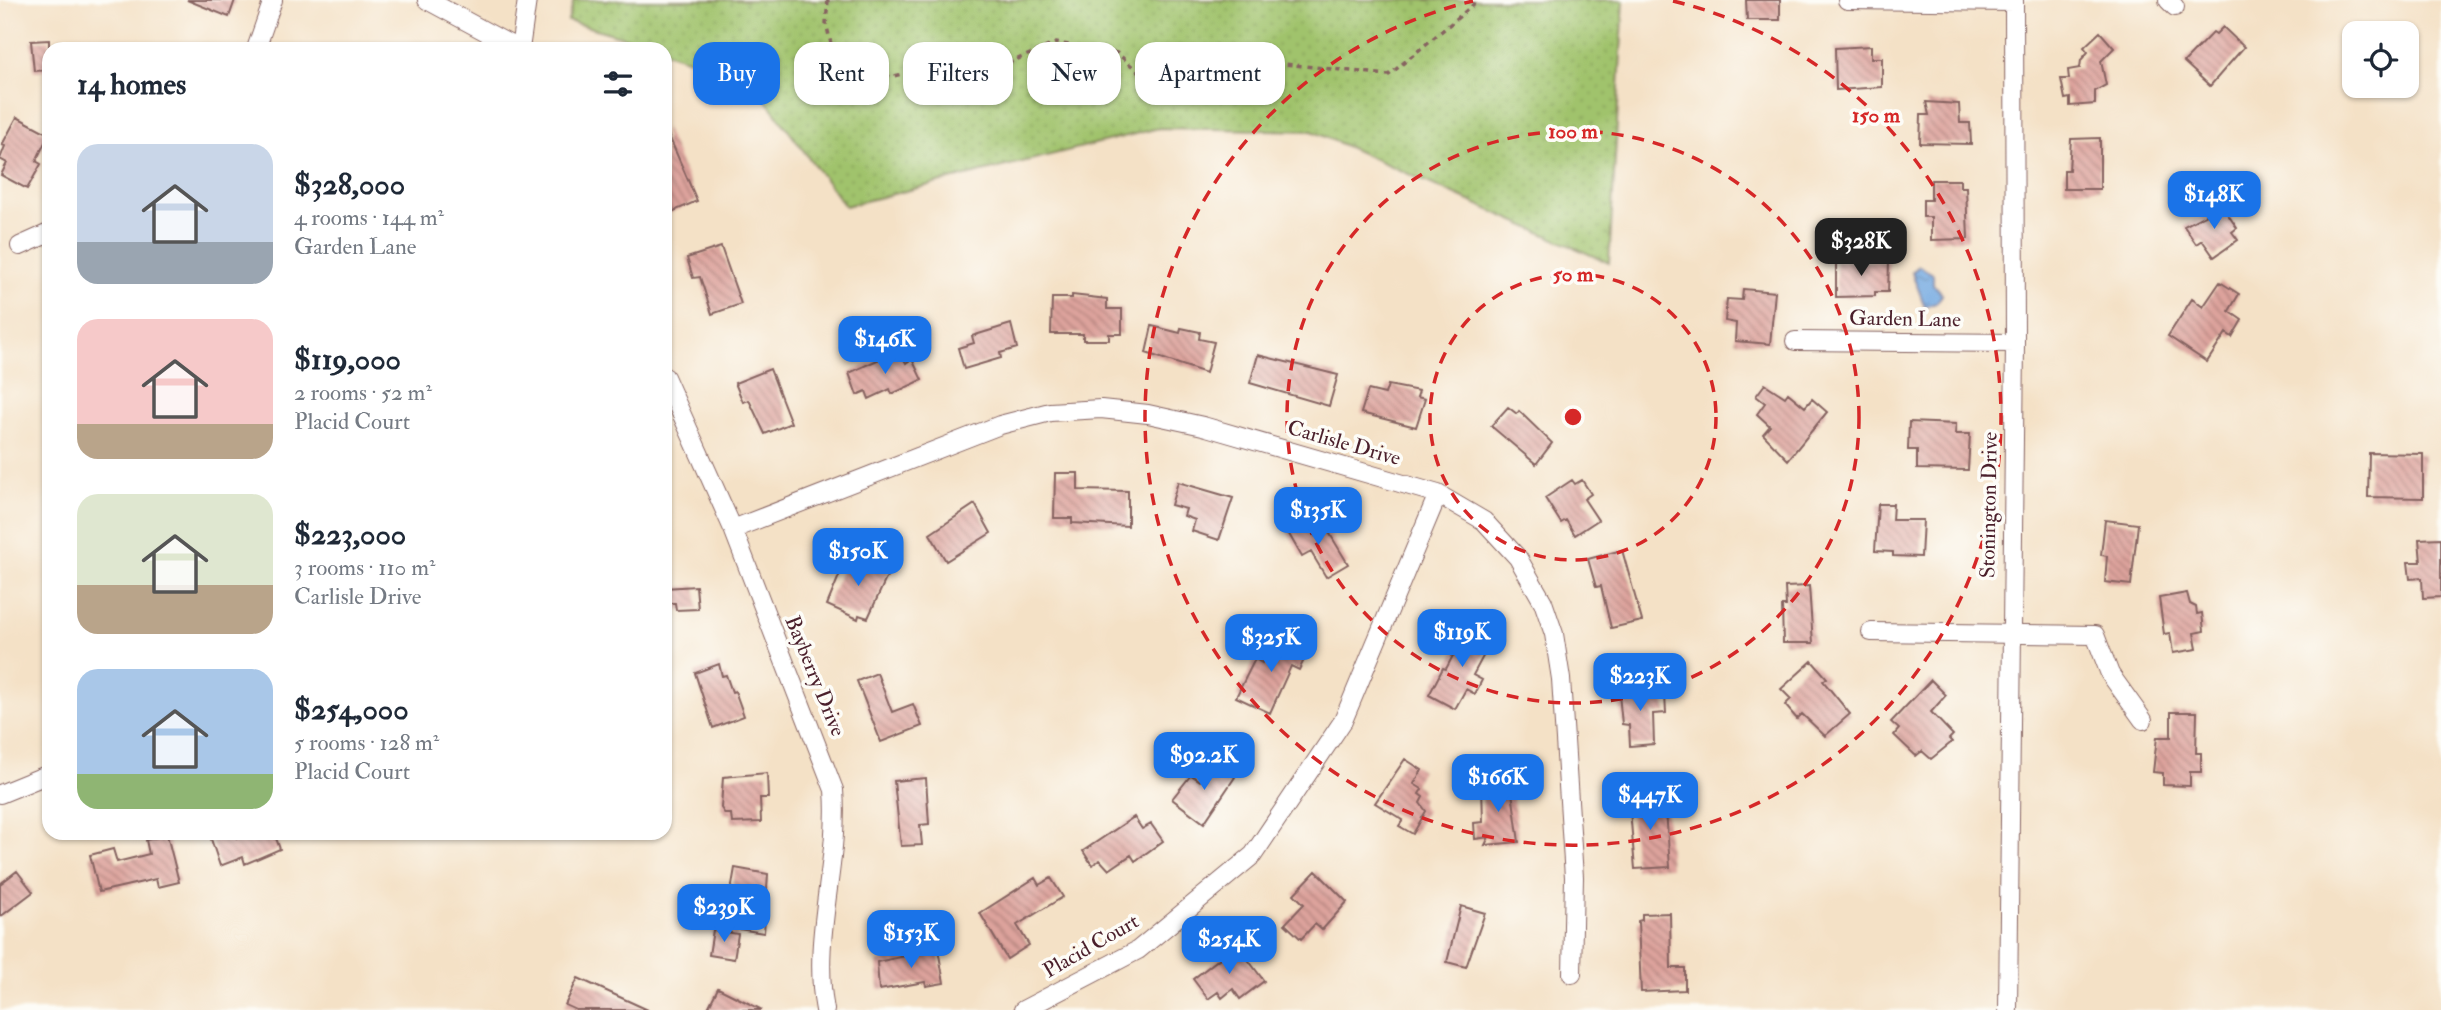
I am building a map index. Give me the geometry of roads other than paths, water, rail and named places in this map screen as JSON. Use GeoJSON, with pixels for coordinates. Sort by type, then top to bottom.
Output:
{"type":"FeatureCollection","features":[{"type":"Feature","properties":{"kind":"street"},"geometry":{"type":"LineString","coordinates":[[258,42],[273,0]]}},
{"type":"Feature","properties":{"kind":"street"},"geometry":{"type":"LineString","coordinates":[[427,0],[506,42]]}},
{"type":"Feature","properties":{"kind":"street"},"geometry":{"type":"LineString","coordinates":[[520,42],[527,0]]}},
{"type":"Feature","properties":{"kind":"street"},"geometry":{"type":"LineString","coordinates":[[1847,0],[2014,1]]}},
{"type":"Feature","properties":{"kind":"street","name":"Stonington Drive"},"geometry":{"type":"LineString","coordinates":[[2008,1010],[2015,343],[2014,1]]}},
{"type":"Feature","properties":{"kind":"street"},"geometry":{"type":"LineString","coordinates":[[20,246],[42,236]]}},
{"type":"Feature","properties":{"kind":"street","name":"Garden Lane"},"geometry":{"type":"LineString","coordinates":[[1795,341],[2015,343]]}},
{"type":"Feature","properties":{"kind":"street","name":"Bayberry Drive"},"geometry":{"type":"LineString","coordinates":[[672,393],[733,529],[834,790],[836,822],[820,964],[825,1010]]}},
{"type":"Feature","properties":{"kind":"street","name":"Carlisle Drive"},"geometry":{"type":"LineString","coordinates":[[733,529],[1000,425],[1050,411],[1101,409],[1148,414],[1192,423],[1438,494],[1484,521],[1518,558],[1543,602],[1554,634],[1561,679],[1574,877],[1572,974]]}},
{"type":"Feature","properties":{"kind":"street","name":"Placid Court"},"geometry":{"type":"LineString","coordinates":[[1023,1010],[1138,950],[1253,855],[1343,721],[1438,494]]}},
{"type":"Feature","properties":{"kind":"street"},"geometry":{"type":"LineString","coordinates":[[1871,632],[2095,635],[2110,674],[2143,720]]}},
{"type":"Feature","properties":{"kind":"street"},"geometry":{"type":"LineString","coordinates":[[0,794],[42,777]]}},
{"type":"Feature","properties":{"kind":"water"},"geometry":{"type":"Polygon","coordinates":[[[1919,266],[1933,274],[1933,284],[1942,295],[1936,303],[1925,307],[1912,272],[1919,266]]]}}]}
